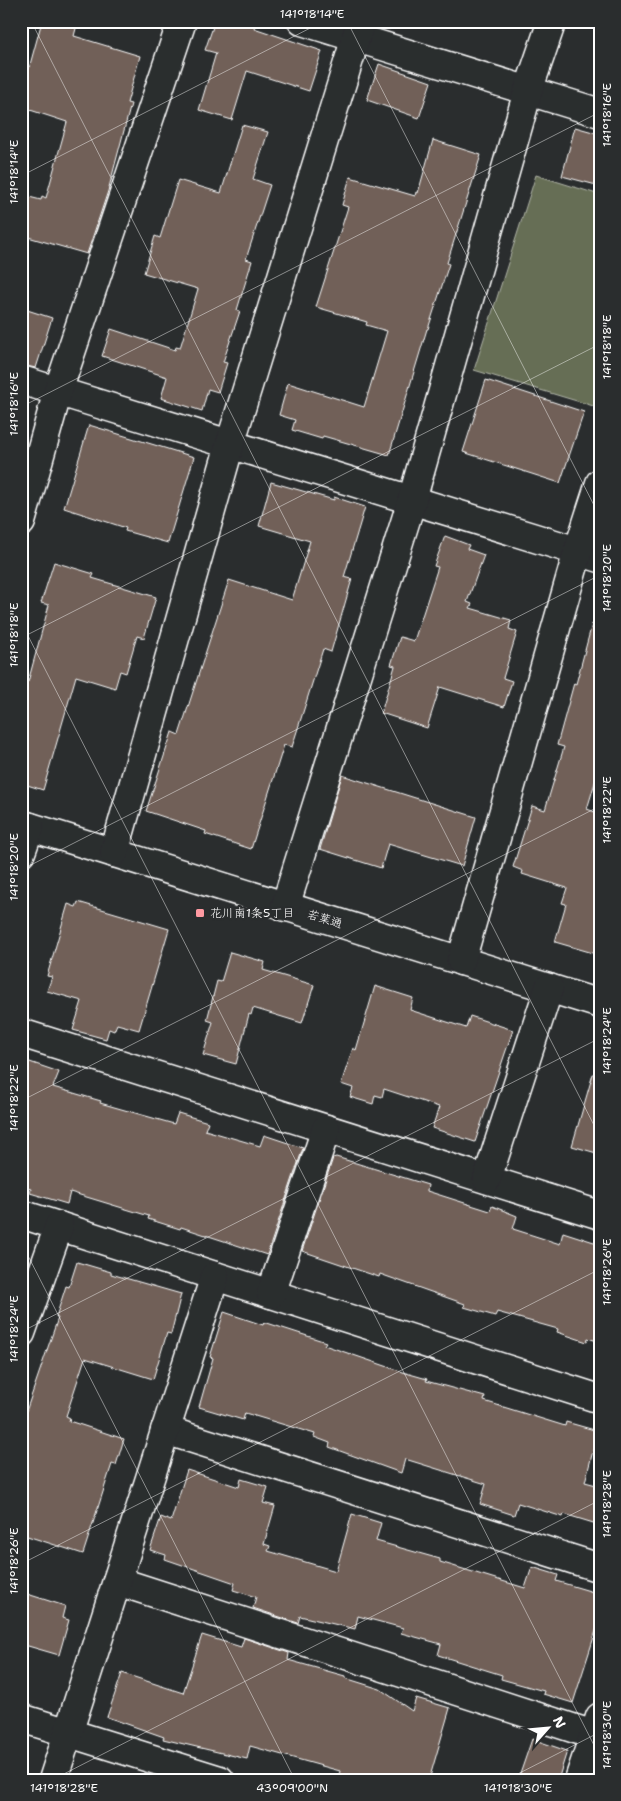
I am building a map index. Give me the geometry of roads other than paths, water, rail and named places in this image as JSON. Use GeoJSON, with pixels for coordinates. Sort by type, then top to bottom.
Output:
{"type":"FeatureCollection","features":[{"type":"Feature","properties":{"kind":"street"},"geometry":{"type":"LineString","coordinates":[[21,522],[58,391],[182,21]]}},
{"type":"Feature","properties":{"kind":"street"},"geometry":{"type":"LineString","coordinates":[[302,21],[359,30],[528,91],[600,113]]}},
{"type":"Feature","properties":{"kind":"street"},"geometry":{"type":"LineString","coordinates":[[286,907],[412,500],[528,91],[552,21]]}},
{"type":"Feature","properties":{"kind":"street"},"geometry":{"type":"LineString","coordinates":[[114,853],[230,444],[359,30]]}},
{"type":"Feature","properties":{"kind":"street"},"geometry":{"type":"LineString","coordinates":[[21,380],[589,554]]}},
{"type":"Feature","properties":{"kind":"street"},"geometry":{"type":"LineString","coordinates":[[461,961],[589,554],[600,483]]}},
{"type":"Feature","properties":{"kind":"street"},"geometry":{"type":"LineString","coordinates":[[21,852],[26,825]]}},
{"type":"Feature","properties":{"kind":"street","name":"若葉通"},"geometry":{"type":"LineString","coordinates":[[26,825],[600,1004]]}},
{"type":"Feature","properties":{"kind":"street"},"geometry":{"type":"LineString","coordinates":[[487,1180],[549,988]]}},
{"type":"Feature","properties":{"kind":"street"},"geometry":{"type":"LineString","coordinates":[[21,1033],[600,1215]]}},
{"type":"Feature","properties":{"kind":"street"},"geometry":{"type":"LineString","coordinates":[[271,1294],[326,1129]]}},
{"type":"Feature","properties":{"kind":"street"},"geometry":{"type":"LineString","coordinates":[[21,1214],[600,1399]]}},
{"type":"Feature","properties":{"kind":"street"},"geometry":{"type":"LineString","coordinates":[[21,1333],[59,1226]]}},
{"type":"Feature","properties":{"kind":"street"},"geometry":{"type":"LineString","coordinates":[[53,1780],[215,1276]]}},
{"type":"Feature","properties":{"kind":"street"},"geometry":{"type":"LineString","coordinates":[[165,1430],[600,1568]]}},
{"type":"Feature","properties":{"kind":"street"},"geometry":{"type":"LineString","coordinates":[[117,1581],[597,1726],[579,1780]]}},
{"type":"Feature","properties":{"kind":"street"},"geometry":{"type":"LineString","coordinates":[[21,1718],[220,1780]]}},
{"type":"Feature","properties":{"kind":"place","name":"花川南1条5丁目"},"geometry":{"type":"Point","coordinates":[200,913]}}]}
